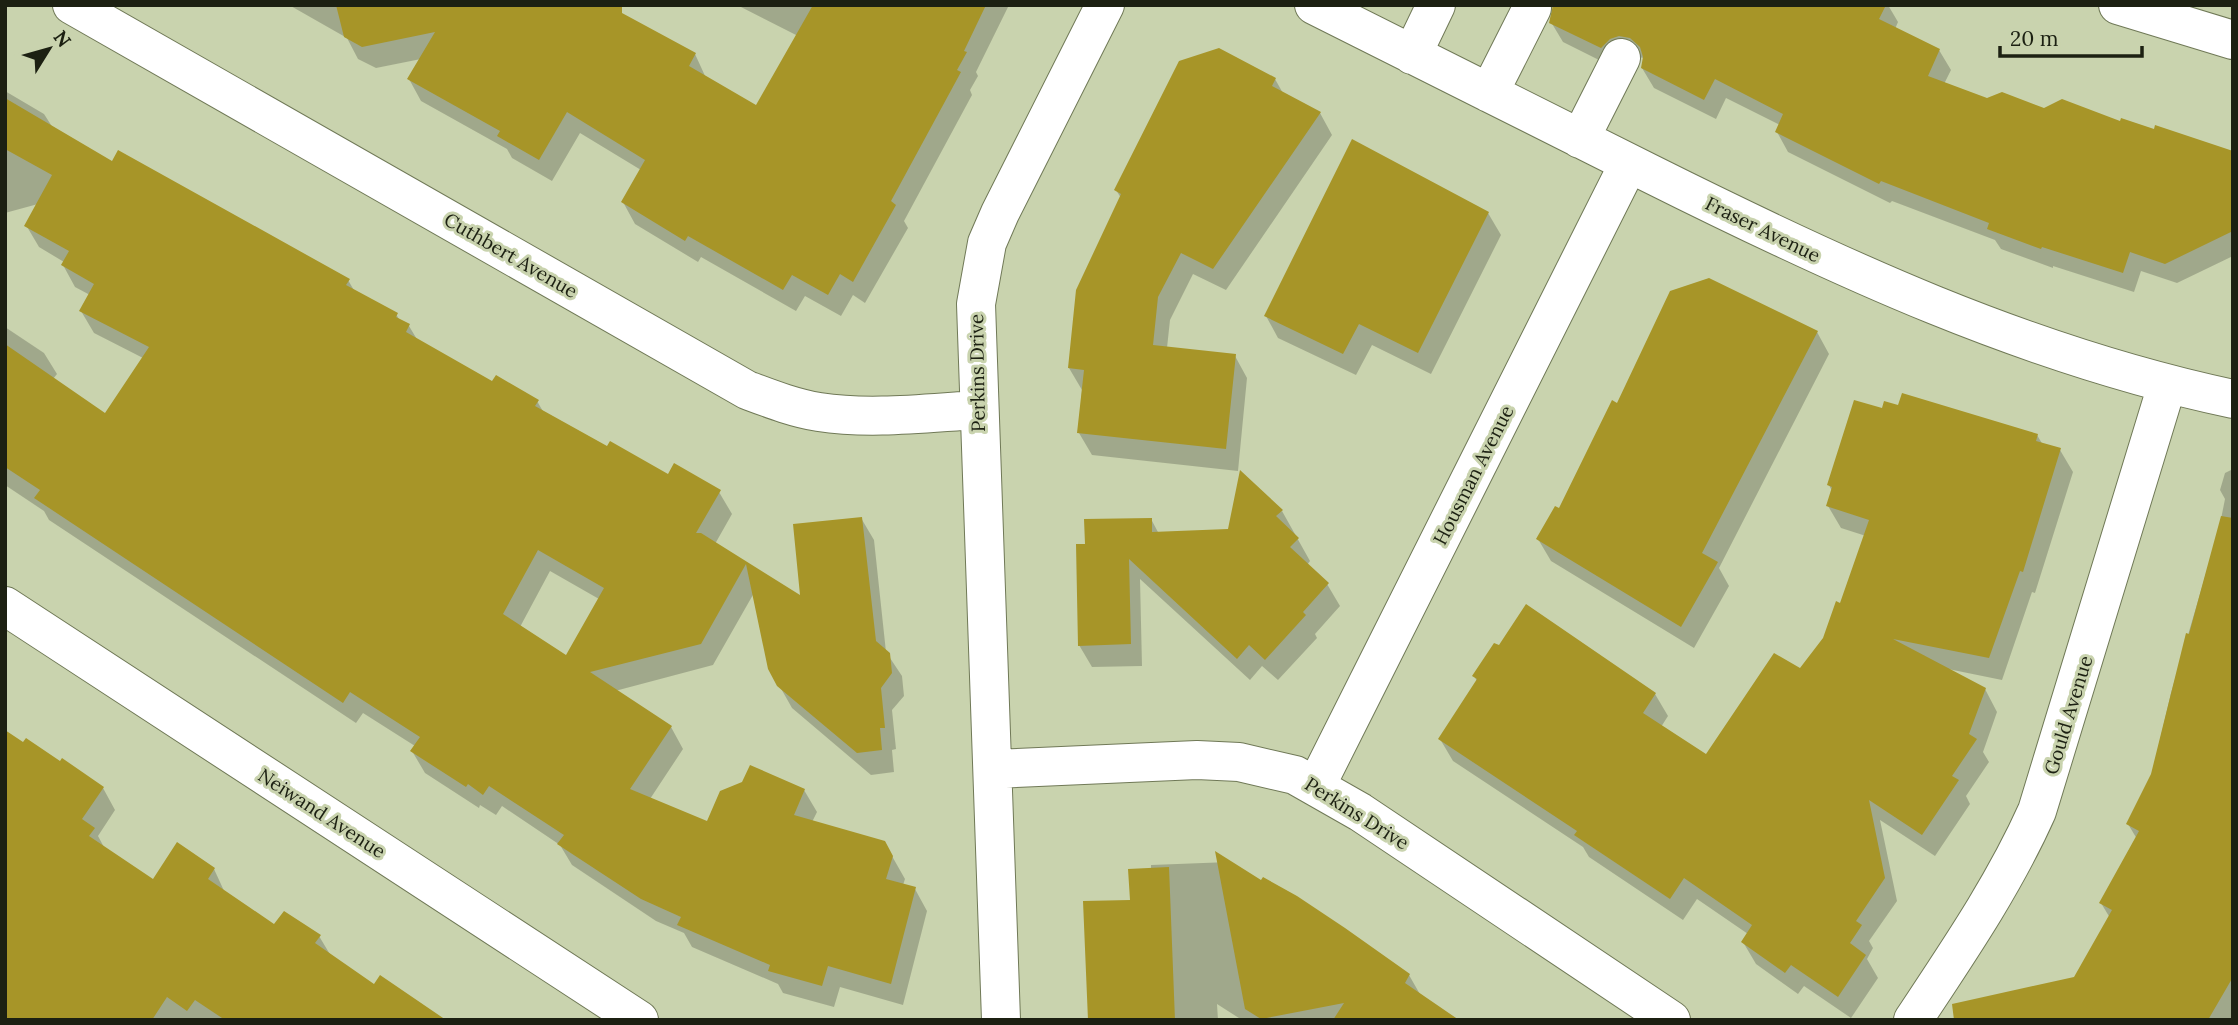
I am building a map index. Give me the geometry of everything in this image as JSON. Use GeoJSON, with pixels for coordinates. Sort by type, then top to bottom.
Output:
{"type":"FeatureCollection","features":[{"type":"Feature","properties":{"kind":"street","name":"Cuthbert Avenue"},"geometry":{"type":"LineString","coordinates":[[72,5],[747,390],[786,405],[821,412],[917,413],[978,410]]}},
{"type":"Feature","properties":{"kind":"street","name":"Perkins Drive"},"geometry":{"type":"LineString","coordinates":[[1001,1020],[976,304],[987,243],[1105,5]]}},
{"type":"Feature","properties":{"kind":"street"},"geometry":{"type":"LineString","coordinates":[[1412,55],[1436,5]]}},
{"type":"Feature","properties":{"kind":"street"},"geometry":{"type":"LineString","coordinates":[[2118,5],[2233,40]]}},
{"type":"Feature","properties":{"kind":"street"},"geometry":{"type":"LineString","coordinates":[[1489,93],[1532,8]]}},
{"type":"Feature","properties":{"kind":"street","name":"Fraser Avenue"},"geometry":{"type":"LineString","coordinates":[[1334,10],[1412,55],[1899,293],[2038,345],[2167,385],[2233,400]]}},
{"type":"Feature","properties":{"kind":"street"},"geometry":{"type":"LineString","coordinates":[[1580,139],[1621,58]]}},
{"type":"Feature","properties":{"kind":"street","name":"Housman Avenue"},"geometry":{"type":"LineString","coordinates":[[1316,786],[1629,163]]}},
{"type":"Feature","properties":{"kind":"street","name":"Gould Avenue"},"geometry":{"type":"LineString","coordinates":[[1913,1020],[1992,901],[2018,855],[2037,811],[2167,385]]}},
{"type":"Feature","properties":{"kind":"street","name":"Neiwand Avenue"},"geometry":{"type":"LineString","coordinates":[[5,606],[639,1020]]}},
{"type":"Feature","properties":{"kind":"street","name":"Perkins Drive"},"geometry":{"type":"LineString","coordinates":[[993,769],[1197,760],[1272,767],[1316,786],[1671,1020]]}},
{"type":"Feature","properties":{"kind":"building"},"geometry":{"type":"Polygon","coordinates":[[[336,5],[622,5],[622,13],[696,53],[689,66],[756,105],[813,5],[986,5],[964,51],[967,52],[957,70],[961,72],[891,201],[896,205],[853,282],[840,274],[828,295],[792,275],[783,290],[688,236],[685,241],[621,202],[645,160],[567,112],[539,160],[497,136],[500,131],[407,79],[435,32],[362,47],[344,37],[336,5]]]}},
{"type":"Feature","properties":{"kind":"building"},"geometry":{"type":"Polygon","coordinates":[[[1553,5],[1886,5],[1879,19],[1940,49],[1928,76],[1987,98],[2002,92],[2044,108],[2062,99],[2120,121],[2121,118],[2154,129],[2155,125],[2233,151],[2233,231],[2165,264],[2130,252],[2123,273],[2042,247],[2041,249],[1987,229],[1989,223],[1881,181],[1879,184],[1775,132],[1783,114],[1715,79],[1704,100],[1641,68],[1643,57],[1640,47],[1630,38],[1619,36],[1610,39],[1601,48],[1549,23],[1553,5]]]}},
{"type":"Feature","properties":{"kind":"building"},"geometry":{"type":"Polygon","coordinates":[[[1219,48],[1276,78],[1272,86],[1321,112],[1213,269],[1181,253],[1158,297],[1153,345],[1236,354],[1226,449],[1077,433],[1084,370],[1068,368],[1076,290],[1121,194],[1114,190],[1179,61],[1219,48]]]}},
{"type":"Feature","properties":{"kind":"building"},"geometry":{"type":"Polygon","coordinates":[[[5,98],[112,161],[118,150],[350,279],[346,285],[398,313],[396,317],[410,324],[406,332],[492,381],[496,375],[539,400],[535,406],[607,446],[610,441],[668,474],[674,463],[721,490],[696,533],[701,533],[800,595],[793,524],[862,517],[876,641],[890,653],[892,673],[881,688],[885,728],[880,728],[882,750],[857,753],[777,686],[768,669],[746,564],[701,644],[590,672],[672,726],[630,789],[707,821],[720,791],[742,782],[750,765],[805,789],[794,815],[885,841],[893,856],[886,879],[916,887],[891,984],[828,966],[822,986],[768,971],[770,965],[677,925],[681,917],[641,899],[557,844],[564,835],[489,786],[483,795],[410,751],[420,737],[350,692],[343,703],[34,498],[40,490],[5,467],[5,344],[105,413],[149,347],[79,311],[94,284],[61,265],[69,251],[24,226],[52,175],[5,149],[5,98]],[[538,550],[503,614],[566,655],[604,588],[538,550]]]}},
{"type":"Feature","properties":{"kind":"building"},"geometry":{"type":"Polygon","coordinates":[[[1352,139],[1489,212],[1418,353],[1359,324],[1343,354],[1264,316],[1352,139]]]}},
{"type":"Feature","properties":{"kind":"building"},"geometry":{"type":"Polygon","coordinates":[[[1709,278],[1818,331],[1702,553],[1718,562],[1681,627],[1536,539],[1555,506],[1559,508],[1612,400],[1617,403],[1670,291],[1709,278]]]}},
{"type":"Feature","properties":{"kind":"building"},"geometry":{"type":"Polygon","coordinates":[[[1902,393],[2038,434],[2036,441],[2061,448],[2023,572],[2020,571],[1989,658],[1893,639],[1986,688],[1969,734],[1977,739],[1952,776],[1959,780],[1922,835],[1869,800],[1885,878],[1856,921],[1862,925],[1850,943],[1866,955],[1838,997],[1791,965],[1785,973],[1741,942],[1752,925],[1684,878],[1670,899],[1574,835],[1577,831],[1438,739],[1477,679],[1472,676],[1494,643],[1499,645],[1526,604],[1656,693],[1643,713],[1706,754],[1774,653],[1800,668],[1823,638],[1836,601],[1840,603],[1869,520],[1826,506],[1832,487],[1827,485],[1854,400],[1882,408],[1884,401],[1898,405],[1902,393]]]}},
{"type":"Feature","properties":{"kind":"building"},"geometry":{"type":"Polygon","coordinates":[[[1240,470],[1283,510],[1276,516],[1299,538],[1290,547],[1329,583],[1303,612],[1306,615],[1265,660],[1249,645],[1237,659],[1129,559],[1131,644],[1078,646],[1076,544],[1085,544],[1084,519],[1152,518],[1152,532],[1228,529],[1240,470]]]}},
{"type":"Feature","properties":{"kind":"building"},"geometry":{"type":"Polygon","coordinates":[[[2221,516],[2233,518],[2233,977],[2208,1020],[1954,1020],[1952,1004],[2074,977],[2112,910],[2099,903],[2139,831],[2126,824],[2151,774],[2186,633],[2189,634],[2221,516]]]}},
{"type":"Feature","properties":{"kind":"building"},"geometry":{"type":"Polygon","coordinates":[[[5,730],[23,742],[26,738],[60,761],[62,758],[104,787],[82,819],[95,828],[89,836],[153,879],[177,842],[215,868],[208,879],[274,924],[284,911],[321,935],[315,943],[374,984],[380,975],[446,1020],[225,1020],[195,1000],[187,1011],[167,997],[152,1020],[5,1020],[5,730]]]}},
{"type":"Feature","properties":{"kind":"building"},"geometry":{"type":"Polygon","coordinates":[[[1215,851],[1261,880],[1263,877],[1297,896],[1345,928],[1410,974],[1405,983],[1459,1020],[1333,1020],[1344,1003],[1261,1019],[1245,1009],[1215,851]]]}},
{"type":"Feature","properties":{"kind":"building"},"geometry":{"type":"Polygon","coordinates":[[[1169,867],[1175,1020],[1088,1020],[1083,901],[1130,900],[1128,869],[1169,867]]]}}]}
